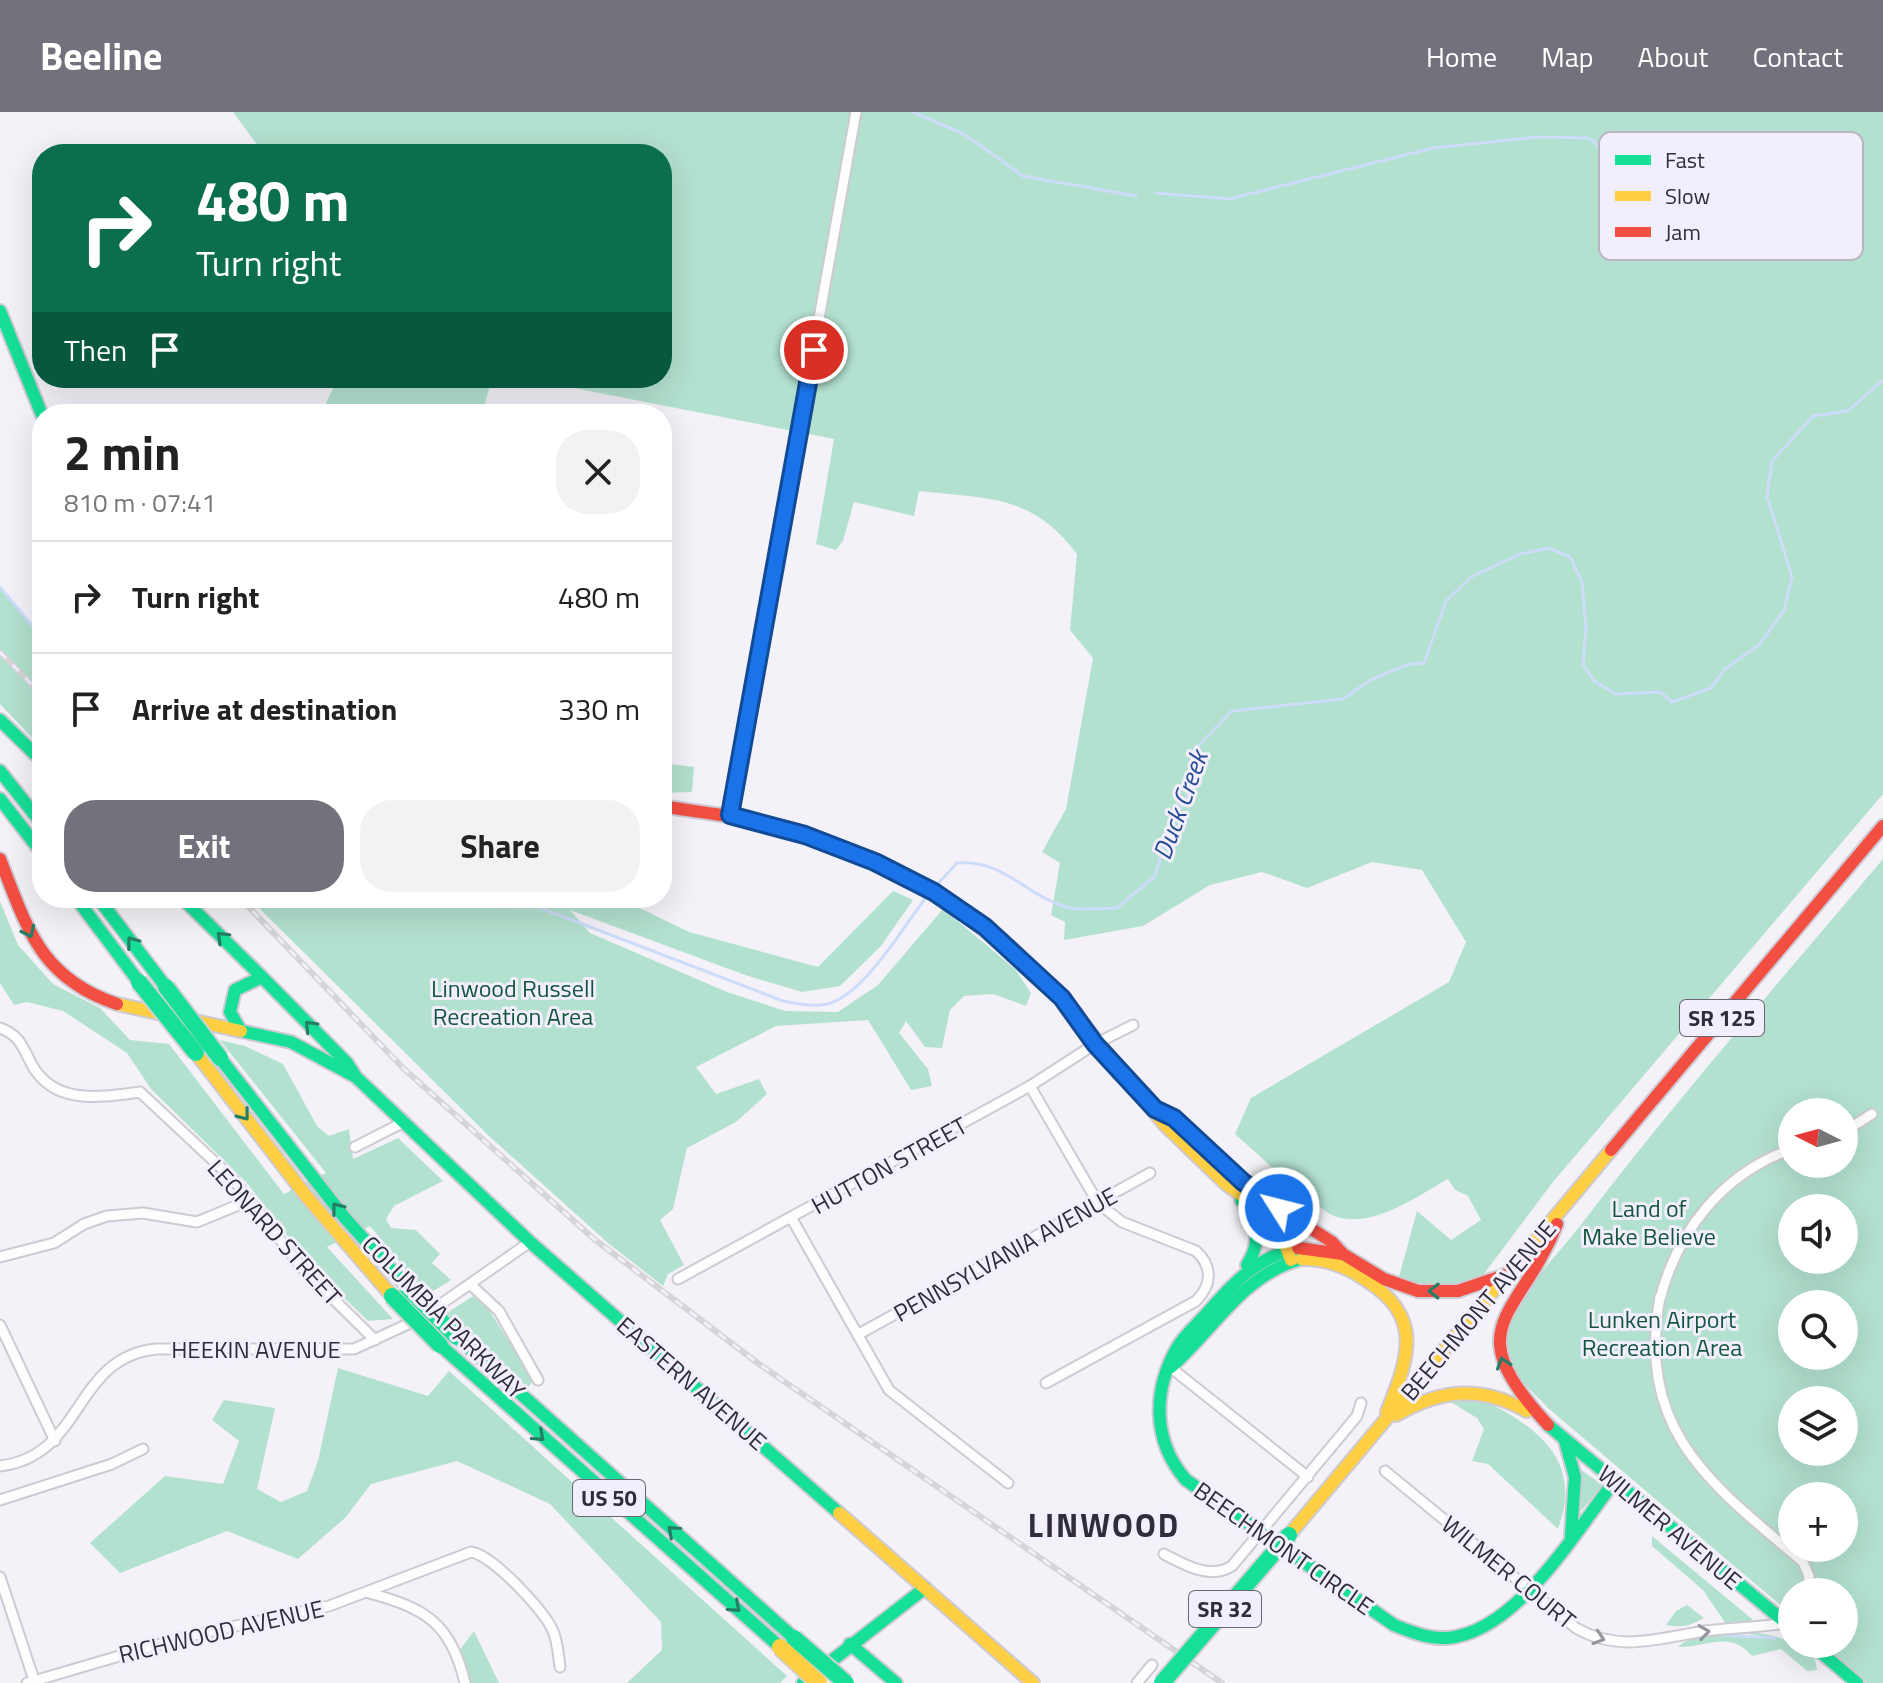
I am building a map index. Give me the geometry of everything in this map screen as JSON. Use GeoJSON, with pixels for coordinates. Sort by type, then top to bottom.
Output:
{"type":"FeatureCollection","features":[{"type":"Feature","properties":{"kind":"main road"},"geometry":{"type":"LineString","coordinates":[[0,311],[38,404]]}},
{"type":"Feature","properties":{"kind":"main road"},"geometry":{"type":"LineString","coordinates":[[0,720],[32,751]]}},
{"type":"Feature","properties":{"kind":"main road"},"geometry":{"type":"LineString","coordinates":[[0,771],[32,811]]}},
{"type":"Feature","properties":{"kind":"main road"},"geometry":{"type":"LineString","coordinates":[[0,799],[32,840]]}},
{"type":"Feature","properties":{"kind":"main road"},"geometry":{"type":"LineString","coordinates":[[672,807],[730,815],[805,835],[907,877],[967,914],[1062,998],[1095,1044],[1155,1109],[1164,1124],[1225,1183],[1257,1222],[1257,1247],[1243,1272]]}},
{"type":"Feature","properties":{"kind":"main road","name":"BEECHMONT AVENUE"},"geometry":{"type":"LineString","coordinates":[[1162,1683],[1883,826]]}},
{"type":"Feature","properties":{"kind":"main road"},"geometry":{"type":"LineString","coordinates":[[0,859],[41,953],[76,986],[110,1001],[291,1042],[356,1077]]}},
{"type":"Feature","properties":{"kind":"main road","name":"COLUMBIA PARKWAY"},"geometry":{"type":"LineString","coordinates":[[84,908],[334,1231],[392,1296],[440,1345],[819,1683]]}},
{"type":"Feature","properties":{"kind":"main road","name":"COLUMBIA PARKWAY"},"geometry":{"type":"LineString","coordinates":[[106,908],[345,1218],[407,1287],[457,1337],[846,1683]]}},
{"type":"Feature","properties":{"kind":"main road"},"geometry":{"type":"LineString","coordinates":[[192,908],[347,1063],[356,1077]]}},
{"type":"Feature","properties":{"kind":"main road"},"geometry":{"type":"LineString","coordinates":[[241,1031],[230,1012],[231,996],[246,982],[262,977]]}},
{"type":"Feature","properties":{"kind":"main road","name":"EASTERN AVENUE"},"geometry":{"type":"LineString","coordinates":[[356,1077],[530,1242],[1033,1683]]}},
{"type":"Feature","properties":{"kind":"main road"},"geometry":{"type":"LineString","coordinates":[[1155,1109],[1174,1118],[1243,1182],[1332,1242],[1343,1254],[1384,1279],[1418,1291],[1458,1291],[1509,1274]]}},
{"type":"Feature","properties":{"kind":"main road"},"geometry":{"type":"LineString","coordinates":[[1225,1183],[1276,1221],[1295,1254],[1344,1267],[1385,1291],[1399,1306],[1409,1347],[1406,1364],[1382,1424]]}},
{"type":"Feature","properties":{"kind":"main road"},"geometry":{"type":"LineString","coordinates":[[1279,1208],[1289,1222],[1295,1254]]}},
{"type":"Feature","properties":{"kind":"main road"},"geometry":{"type":"LineString","coordinates":[[1548,1425],[1517,1392],[1503,1369],[1497,1344],[1502,1318],[1548,1248],[1561,1211]]}},
{"type":"Feature","properties":{"kind":"main road"},"geometry":{"type":"LineString","coordinates":[[1170,1367],[1251,1281],[1268,1268],[1295,1254],[1343,1254]]}},
{"type":"Feature","properties":{"kind":"main road","name":"BEECHMONT CIRCLE"},"geometry":{"type":"LineString","coordinates":[[1295,1254],[1261,1259],[1243,1272],[1177,1348],[1162,1386],[1158,1417],[1167,1457],[1186,1480],[1261,1534],[1394,1625],[1428,1637],[1467,1636],[1500,1620],[1530,1590],[1614,1482]]}},
{"type":"Feature","properties":{"kind":"main road"},"geometry":{"type":"LineString","coordinates":[[1382,1424],[1427,1399],[1480,1390],[1511,1401],[1548,1425]]}},
{"type":"Feature","properties":{"kind":"main road","name":"WILMER AVENUE"},"geometry":{"type":"LineString","coordinates":[[1548,1425],[1614,1482],[1778,1612]]}},
{"type":"Feature","properties":{"kind":"main road"},"geometry":{"type":"LineString","coordinates":[[1563,1438],[1574,1461],[1578,1490],[1571,1537]]}},
{"type":"Feature","properties":{"kind":"main road"},"geometry":{"type":"LineString","coordinates":[[803,1683],[925,1588]]}},
{"type":"Feature","properties":{"kind":"main road"},"geometry":{"type":"LineString","coordinates":[[850,1644],[896,1683]]}},
{"type":"Feature","properties":{"kind":"main road"},"geometry":{"type":"LineString","coordinates":[[1828,1658],[1857,1683]]}},
{"type":"Feature","properties":{"kind":"street"},"geometry":{"type":"LineString","coordinates":[[730,815],[856,112]]}},
{"type":"Feature","properties":{"kind":"street"},"geometry":{"type":"LineString","coordinates":[[1095,1044],[1133,1025]]}},
{"type":"Feature","properties":{"kind":"street","name":"LEONARD STREET"},"geometry":{"type":"LineString","coordinates":[[0,1028],[20,1041],[35,1070],[63,1092],[85,1097],[140,1092],[234,1180],[303,1269],[375,1340]]}},
{"type":"Feature","properties":{"kind":"street","name":"HUTTON STREET"},"geometry":{"type":"LineString","coordinates":[[678,1279],[1030,1086],[1095,1044]]}},
{"type":"Feature","properties":{"kind":"street"},"geometry":{"type":"LineString","coordinates":[[1030,1086],[1098,1203],[1122,1222],[1199,1253],[1208,1268],[1209,1280],[1202,1294],[1046,1383]]}},
{"type":"Feature","properties":{"kind":"street"},"geometry":{"type":"LineString","coordinates":[[1858,1123],[1872,1114]]}},
{"type":"Feature","properties":{"kind":"street"},"geometry":{"type":"LineString","coordinates":[[355,1147],[402,1123]]}},
{"type":"Feature","properties":{"kind":"street"},"geometry":{"type":"LineString","coordinates":[[1778,1156],[1747,1171],[1703,1210],[1681,1242],[1660,1298],[1655,1336],[1659,1381],[1681,1442],[1707,1479],[1803,1562],[1809,1578]]}},
{"type":"Feature","properties":{"kind":"street","name":"PENNSYLVANIA AVENUE"},"geometry":{"type":"LineString","coordinates":[[859,1334],[1150,1173]]}},
{"type":"Feature","properties":{"kind":"street"},"geometry":{"type":"LineString","coordinates":[[0,1257],[54,1243],[84,1224],[107,1216],[143,1213],[197,1222],[248,1201]]}},
{"type":"Feature","properties":{"kind":"street"},"geometry":{"type":"LineString","coordinates":[[792,1219],[889,1390],[1008,1483]]}},
{"type":"Feature","properties":{"kind":"street","name":"HEEKIN AVENUE"},"geometry":{"type":"LineString","coordinates":[[0,1466],[22,1462],[55,1441],[97,1379],[129,1355],[156,1349],[341,1351],[375,1340],[421,1318],[530,1242]]}},
{"type":"Feature","properties":{"kind":"street"},"geometry":{"type":"LineString","coordinates":[[471,1285],[499,1311],[538,1380]]}},
{"type":"Feature","properties":{"kind":"street"},"geometry":{"type":"LineString","coordinates":[[0,1325],[55,1441]]}},
{"type":"Feature","properties":{"kind":"street"},"geometry":{"type":"LineString","coordinates":[[1170,1367],[1308,1477]]}},
{"type":"Feature","properties":{"kind":"street"},"geometry":{"type":"LineString","coordinates":[[1164,1554],[1191,1567],[1219,1572],[1232,1566],[1357,1416],[1361,1403]]}},
{"type":"Feature","properties":{"kind":"street"},"geometry":{"type":"LineString","coordinates":[[0,1500],[112,1464],[143,1449]]}},
{"type":"Feature","properties":{"kind":"street","name":"WILMER COURT"},"geometry":{"type":"LineString","coordinates":[[1385,1471],[1576,1628],[1610,1642],[1638,1643],[1778,1623]]}},
{"type":"Feature","properties":{"kind":"street","name":"RICHWOOD AVENUE"},"geometry":{"type":"LineString","coordinates":[[32,1682],[184,1637],[329,1606],[463,1554],[485,1555],[548,1620],[556,1639],[560,1667]]}},
{"type":"Feature","properties":{"kind":"street"},"geometry":{"type":"LineString","coordinates":[[0,1577],[32,1682]]}},
{"type":"Feature","properties":{"kind":"street"},"geometry":{"type":"LineString","coordinates":[[369,1593],[408,1604],[431,1617],[456,1655],[465,1683]]}},
{"type":"Feature","properties":{"kind":"street"},"geometry":{"type":"LineString","coordinates":[[1137,1683],[1152,1665]]}},
{"type":"Feature","properties":{"kind":"green space"},"geometry":{"type":"Polygon","coordinates":[[[233,112],[1883,112],[1883,794],[1553,1182],[1477,1283],[1397,1284],[1417,1211],[1451,1240],[1481,1220],[1468,1196],[1455,1190],[1448,1179],[1379,1215],[1363,1219],[1334,1216],[1301,1192],[1235,1134],[1251,1098],[1449,982],[1466,942],[1422,870],[1372,862],[1307,888],[1262,872],[1210,885],[1143,926],[1064,940],[1065,922],[1051,915],[1060,863],[1042,852],[1066,809],[1093,658],[1070,630],[1077,554],[1060,534],[1043,520],[1007,503],[919,491],[914,516],[854,502],[843,541],[836,550],[816,544],[834,439],[672,407],[672,404],[656,404],[574,388],[672,388],[672,144],[257,144],[233,112]]]}},
{"type":"Feature","properties":{"kind":"green space"},"geometry":{"type":"Polygon","coordinates":[[[333,388],[489,388],[485,404],[326,404],[333,388]]]}},
{"type":"Feature","properties":{"kind":"green space"},"geometry":{"type":"Polygon","coordinates":[[[0,587],[32,626],[32,738],[0,704],[0,587]]]}},
{"type":"Feature","properties":{"kind":"green space"},"geometry":{"type":"Polygon","coordinates":[[[672,764],[694,767],[692,792],[672,793],[672,764]]]}},
{"type":"Feature","properties":{"kind":"green space","name":"Lunken Airport Recreation Area"},"geometry":{"type":"Polygon","coordinates":[[[1883,859],[1883,1683],[1866,1683],[1838,1658],[1858,1658],[1858,1578],[1778,1578],[1778,1603],[1548,1408],[1518,1377],[1508,1358],[1507,1337],[1527,1292],[1691,1086],[1883,859]]]}},
{"type":"Feature","properties":{"kind":"green space","name":"Linwood Russell Recreation Area"},"geometry":{"type":"Polygon","coordinates":[[[893,891],[913,900],[881,946],[840,986],[802,992],[745,975],[570,910],[590,933],[727,992],[785,1011],[838,1012],[878,985],[943,909],[1015,969],[1031,993],[1026,1006],[993,994],[964,996],[950,1010],[942,1048],[925,1047],[906,1021],[899,1033],[928,1069],[932,1086],[911,1090],[868,1020],[776,1026],[696,1067],[716,1094],[759,1079],[767,1094],[736,1122],[687,1148],[673,1209],[660,1220],[684,1265],[668,1274],[663,1286],[608,1243],[489,1136],[259,908],[640,908],[689,932],[818,967],[893,891]]]}},
{"type":"Feature","properties":{"kind":"green space"},"geometry":{"type":"Polygon","coordinates":[[[0,901],[18,945],[53,984],[100,1008],[130,1040],[169,1044],[284,1194],[326,1173],[220,1040],[245,1046],[283,1064],[317,1126],[329,1136],[349,1129],[353,1159],[398,1138],[443,1181],[394,1206],[386,1219],[391,1228],[416,1230],[440,1254],[432,1263],[451,1280],[427,1295],[370,1226],[327,1247],[393,1319],[368,1321],[310,1265],[247,1183],[151,1089],[127,1053],[63,1011],[27,1002],[14,1005],[0,983],[0,901]]]}},
{"type":"Feature","properties":{"kind":"green space"},"geometry":{"type":"Polygon","coordinates":[[[473,1296],[489,1310],[533,1380],[528,1388],[447,1313],[473,1296]]]}},
{"type":"Feature","properties":{"kind":"green space"},"geometry":{"type":"Polygon","coordinates":[[[338,1368],[428,1396],[449,1371],[787,1676],[780,1683],[627,1683],[662,1650],[661,1622],[550,1504],[457,1461],[371,1484],[346,1517],[298,1559],[227,1531],[120,1573],[90,1543],[165,1476],[223,1484],[239,1441],[212,1420],[224,1400],[275,1408],[257,1489],[281,1502],[307,1491],[318,1461],[338,1368]]]}},
{"type":"Feature","properties":{"kind":"green space"},"geometry":{"type":"Polygon","coordinates":[[[1483,1400],[1522,1423],[1551,1450],[1560,1466],[1565,1485],[1558,1529],[1488,1464],[1472,1461],[1484,1429],[1477,1418],[1451,1402],[1483,1400]]]}},
{"type":"Feature","properties":{"kind":"green space"},"geometry":{"type":"Polygon","coordinates":[[[1578,1468],[1603,1485],[1582,1510],[1580,1509],[1578,1468]]]}},
{"type":"Feature","properties":{"kind":"green space"},"geometry":{"type":"Polygon","coordinates":[[[1652,1536],[1752,1619],[1751,1622],[1726,1624],[1703,1590],[1652,1546],[1652,1536]]]}},
{"type":"Feature","properties":{"kind":"green space"},"geometry":{"type":"Polygon","coordinates":[[[1687,1605],[1704,1618],[1686,1626],[1666,1625],[1676,1611],[1687,1605]]]}},
{"type":"Feature","properties":{"kind":"green space"},"geometry":{"type":"Polygon","coordinates":[[[474,1631],[499,1683],[465,1683],[456,1655],[474,1631]]]}},
{"type":"Feature","properties":{"kind":"green space"},"geometry":{"type":"Polygon","coordinates":[[[1744,1633],[1778,1638],[1778,1650],[1752,1656],[1735,1643],[1678,1647],[1688,1640],[1712,1634],[1777,1639],[1744,1633]]]}},
{"type":"Feature","properties":{"kind":"green space"},"geometry":{"type":"Polygon","coordinates":[[[1792,1658],[1815,1659],[1817,1670],[1807,1671],[1792,1658]]]}},
{"type":"Feature","properties":{"kind":"waterway"},"geometry":{"type":"LineString","coordinates":[[913,112],[964,134],[1023,176],[1136,196]]}},
{"type":"Feature","properties":{"kind":"waterway"},"geometry":{"type":"LineString","coordinates":[[1156,193],[1229,199],[1433,148],[1538,137],[1589,138],[1599,146]]}},
{"type":"Feature","properties":{"kind":"waterway","name":"Duck Creek"},"geometry":{"type":"LineString","coordinates":[[933,889],[957,863],[973,863],[1000,871],[1047,899],[1067,907],[1117,908],[1155,876],[1169,827],[1189,793],[1195,749],[1232,711],[1343,699],[1372,679],[1409,664],[1424,663],[1446,601],[1471,577],[1520,554],[1549,548],[1570,557],[1582,582],[1586,629],[1583,664],[1594,681],[1616,694],[1660,692],[1672,702],[1711,688],[1724,670],[1760,644],[1784,610],[1792,577],[1767,496],[1772,461],[1813,416],[1848,411],[1883,380]]}},
{"type":"Feature","properties":{"kind":"waterway","name":"Duck Creek"},"geometry":{"type":"LineString","coordinates":[[0,587],[32,626]]}},
{"type":"Feature","properties":{"kind":"waterway","name":"Duck Creek"},"geometry":{"type":"LineString","coordinates":[[541,908],[783,1001],[816,1005],[841,998],[855,988],[882,958],[928,895]]}},
{"type":"Feature","properties":{"kind":"waterway"},"geometry":{"type":"LineString","coordinates":[[1720,1635],[1775,1638]]}},
{"type":"Feature","properties":{"kind":"railway"},"geometry":{"type":"LineString","coordinates":[[0,652],[32,685]]}},
{"type":"Feature","properties":{"kind":"railway"},"geometry":{"type":"LineString","coordinates":[[250,908],[403,1068],[594,1239],[759,1364],[1222,1683]]}},
{"type":"Feature","properties":{"kind":"traffic: fast"},"geometry":{"type":"LineString","coordinates":[[0,311],[38,404]]}},
{"type":"Feature","properties":{"kind":"traffic: fast"},"geometry":{"type":"LineString","coordinates":[[0,720],[32,751]]}},
{"type":"Feature","properties":{"kind":"traffic: fast"},"geometry":{"type":"LineString","coordinates":[[0,771],[32,811]]}},
{"type":"Feature","properties":{"kind":"traffic: fast"},"geometry":{"type":"LineString","coordinates":[[0,799],[32,840]]}},
{"type":"Feature","properties":{"kind":"traffic: fast"},"geometry":{"type":"LineString","coordinates":[[84,908],[139,982]]}},
{"type":"Feature","properties":{"kind":"traffic: fast"},"geometry":{"type":"LineString","coordinates":[[106,908],[166,987]]}},
{"type":"Feature","properties":{"kind":"traffic: fast"},"geometry":{"type":"LineString","coordinates":[[192,908],[262,977]]}},
{"type":"Feature","properties":{"kind":"traffic: fast"},"geometry":{"type":"LineString","coordinates":[[356,1077],[291,1042],[241,1031],[230,1012],[235,990],[262,977],[347,1063],[356,1077],[530,1242],[839,1513]]}},
{"type":"Feature","properties":{"kind":"traffic: fast"},"geometry":{"type":"LineString","coordinates":[[139,982],[196,1053]]}},
{"type":"Feature","properties":{"kind":"traffic: fast"},"geometry":{"type":"LineString","coordinates":[[166,987],[220,1058]]}},
{"type":"Feature","properties":{"kind":"traffic: fast"},"geometry":{"type":"LineString","coordinates":[[220,1058],[345,1218],[407,1287]]}},
{"type":"Feature","properties":{"kind":"traffic: fast"},"geometry":{"type":"LineString","coordinates":[[1158,1110],[1174,1118],[1243,1182],[1279,1208],[1294,1233],[1301,1259],[1262,1277],[1246,1290],[1171,1367]]}},
{"type":"Feature","properties":{"kind":"traffic: fast"},"geometry":{"type":"LineString","coordinates":[[1241,1200],[1256,1232],[1255,1248],[1247,1265]]}},
{"type":"Feature","properties":{"kind":"traffic: fast"},"geometry":{"type":"LineString","coordinates":[[1298,1248],[1271,1257],[1238,1280],[1177,1348],[1163,1382],[1160,1416],[1167,1450],[1186,1480],[1394,1625],[1440,1638],[1472,1632],[1497,1619],[1520,1600],[1562,1552],[1614,1482]]}},
{"type":"Feature","properties":{"kind":"traffic: fast"},"geometry":{"type":"LineString","coordinates":[[407,1287],[457,1337]]}},
{"type":"Feature","properties":{"kind":"traffic: fast"},"geometry":{"type":"LineString","coordinates":[[392,1296],[440,1345]]}},
{"type":"Feature","properties":{"kind":"traffic: fast"},"geometry":{"type":"LineString","coordinates":[[457,1337],[794,1638]]}},
{"type":"Feature","properties":{"kind":"traffic: fast"},"geometry":{"type":"LineString","coordinates":[[440,1345],[780,1647]]}},
{"type":"Feature","properties":{"kind":"traffic: fast"},"geometry":{"type":"LineString","coordinates":[[1548,1425],[1778,1616]]}},
{"type":"Feature","properties":{"kind":"traffic: fast"},"geometry":{"type":"LineString","coordinates":[[1565,1441],[1575,1477],[1571,1536]]}},
{"type":"Feature","properties":{"kind":"traffic: fast"},"geometry":{"type":"LineString","coordinates":[[1162,1683],[1289,1535]]}},
{"type":"Feature","properties":{"kind":"traffic: fast"},"geometry":{"type":"LineString","coordinates":[[803,1683],[925,1588]]}},
{"type":"Feature","properties":{"kind":"traffic: fast"},"geometry":{"type":"LineString","coordinates":[[794,1638],[846,1683]]}},
{"type":"Feature","properties":{"kind":"traffic: fast"},"geometry":{"type":"LineString","coordinates":[[850,1644],[896,1683]]}},
{"type":"Feature","properties":{"kind":"traffic: fast"},"geometry":{"type":"LineString","coordinates":[[1828,1658],[1857,1683]]}},
{"type":"Feature","properties":{"kind":"traffic: slow"},"geometry":{"type":"LineString","coordinates":[[1030,969],[1062,998],[1164,1124],[1225,1183],[1276,1221],[1291,1260]]}},
{"type":"Feature","properties":{"kind":"traffic: slow"},"geometry":{"type":"LineString","coordinates":[[117,1004],[241,1031]]}},
{"type":"Feature","properties":{"kind":"traffic: slow"},"geometry":{"type":"LineString","coordinates":[[196,1053],[307,1197],[392,1296]]}},
{"type":"Feature","properties":{"kind":"traffic: slow"},"geometry":{"type":"LineString","coordinates":[[1289,1535],[1611,1150]]}},
{"type":"Feature","properties":{"kind":"traffic: slow"},"geometry":{"type":"LineString","coordinates":[[1301,1259],[1327,1262],[1351,1271],[1384,1294],[1397,1308],[1404,1324],[1405,1356],[1387,1412]]}},
{"type":"Feature","properties":{"kind":"traffic: slow"},"geometry":{"type":"LineString","coordinates":[[1396,1415],[1429,1400],[1461,1394],[1493,1397],[1527,1411]]}},
{"type":"Feature","properties":{"kind":"traffic: slow"},"geometry":{"type":"LineString","coordinates":[[839,1513],[1033,1683]]}},
{"type":"Feature","properties":{"kind":"traffic: slow"},"geometry":{"type":"LineString","coordinates":[[780,1647],[819,1683]]}},
{"type":"Feature","properties":{"kind":"traffic: jam"},"geometry":{"type":"LineString","coordinates":[[672,808],[765,823],[802,833],[873,861],[940,898],[1030,969]]}},
{"type":"Feature","properties":{"kind":"traffic: jam"},"geometry":{"type":"LineString","coordinates":[[1611,1150],[1883,826]]}},
{"type":"Feature","properties":{"kind":"traffic: jam"},"geometry":{"type":"LineString","coordinates":[[0,859],[29,928],[53,965],[91,993],[117,1004]]}},
{"type":"Feature","properties":{"kind":"traffic: jam"},"geometry":{"type":"LineString","coordinates":[[1285,1212],[1332,1242],[1343,1254]]}},
{"type":"Feature","properties":{"kind":"traffic: jam"},"geometry":{"type":"LineString","coordinates":[[1548,1425],[1520,1391],[1505,1364],[1500,1342],[1503,1323],[1557,1224]]}},
{"type":"Feature","properties":{"kind":"traffic: jam"},"geometry":{"type":"LineString","coordinates":[[1298,1248],[1343,1254],[1384,1279],[1418,1291],[1458,1291],[1508,1274]]}},
{"type":"Feature","properties":{"kind":"district","name":"LINWOOD"},"geometry":{"type":"Point","coordinates":[1104,1525]}},
{"type":"Feature","properties":{"kind":"route"},"geometry":{"type":"LineString","coordinates":[[814,350],[730,815],[805,835],[875,862],[934,892],[985,927],[1062,998],[1095,1044],[1155,1109],[1174,1118],[1243,1182],[1279,1208]]}},
{"type":"Feature","properties":{"kind":"park label","name":"Land of Make Believe"},"geometry":{"type":"Point","coordinates":[1649,1222]}}]}
